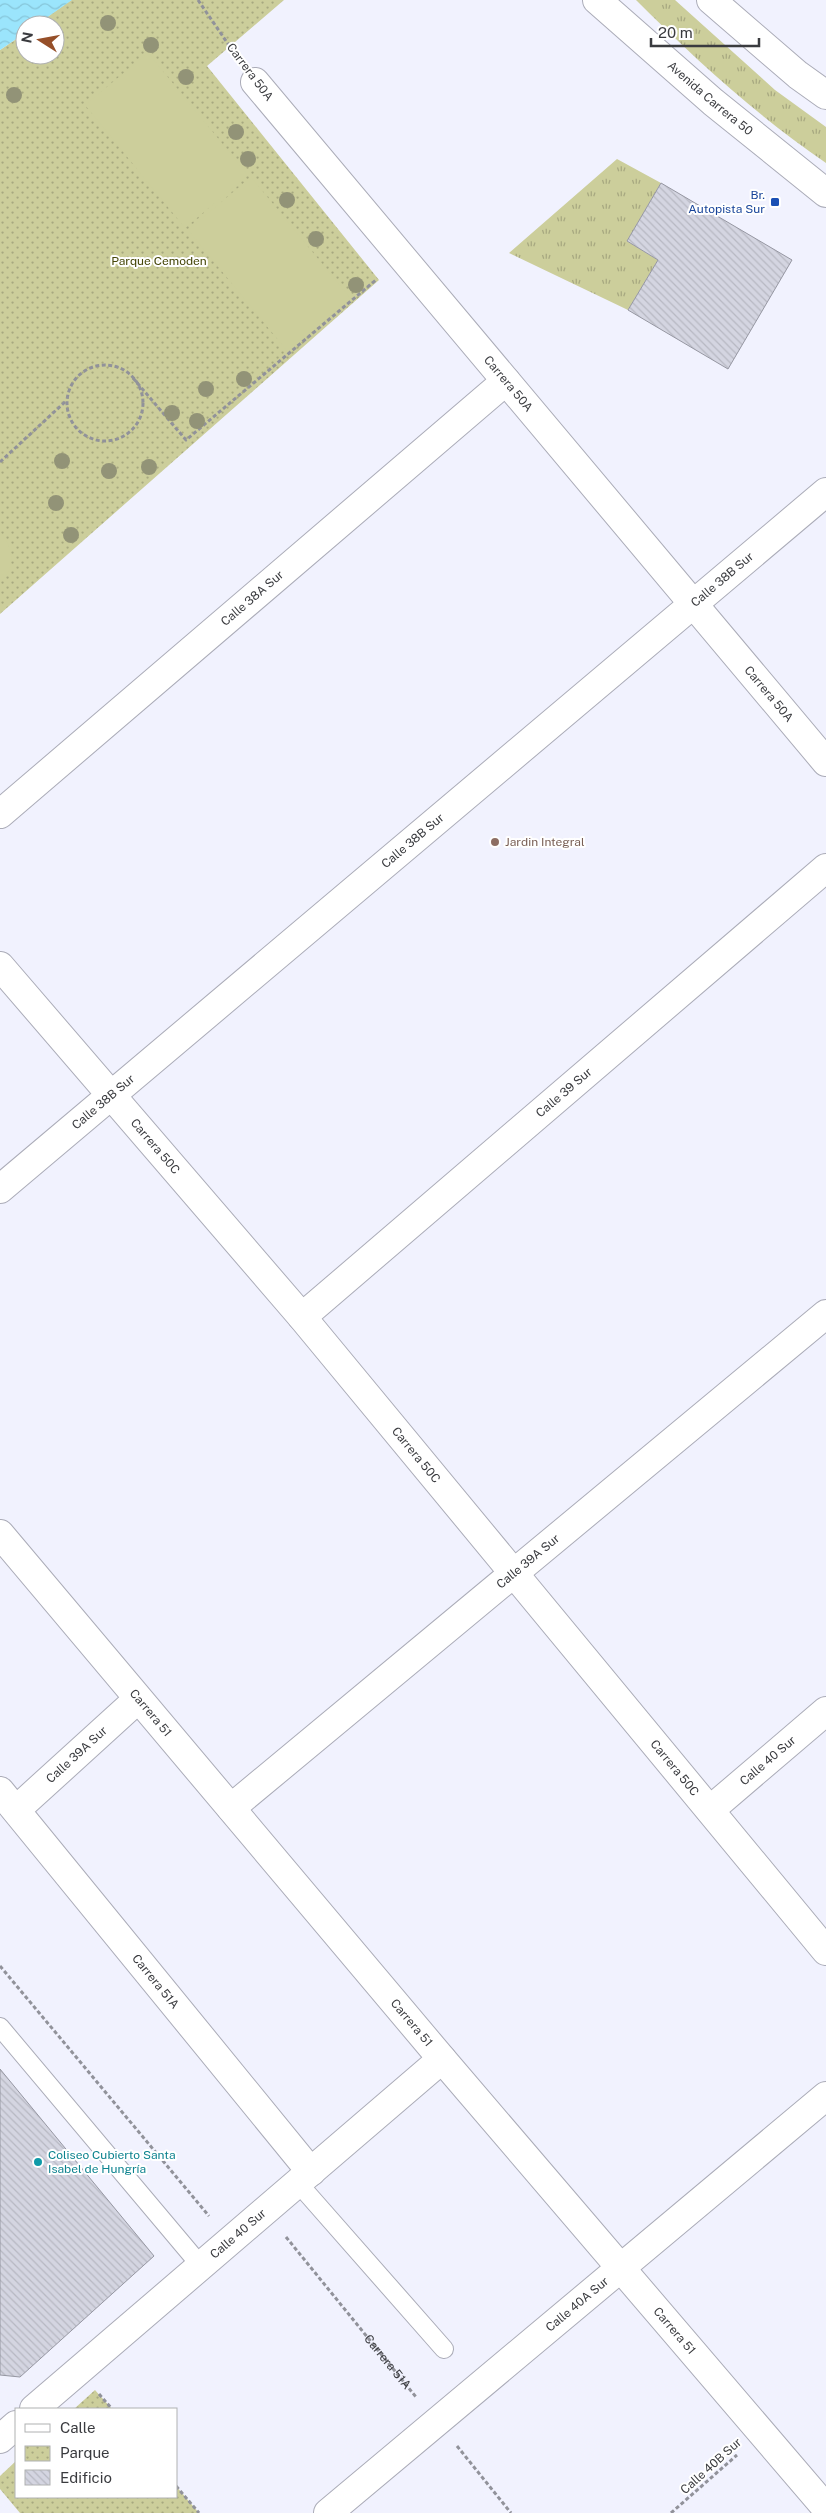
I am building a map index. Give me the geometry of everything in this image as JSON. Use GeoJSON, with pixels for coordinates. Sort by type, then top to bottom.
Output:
{"type":"FeatureCollection","features":[{"type":"Feature","properties":{"kind":"street","name":"Avenida Carrera 50"},"geometry":{"type":"LineString","coordinates":[[597,0],[713,102],[826,192]]}},
{"type":"Feature","properties":{"kind":"street"},"geometry":{"type":"LineString","coordinates":[[711,0],[791,69],[826,95]]}},
{"type":"Feature","properties":{"kind":"street","name":"Carrera 50A"},"geometry":{"type":"LineString","coordinates":[[255,82],[826,762]]}},
{"type":"Feature","properties":{"kind":"street","name":"Calle 38A Sur"},"geometry":{"type":"LineString","coordinates":[[0,814],[506,381]]}},
{"type":"Feature","properties":{"kind":"street","name":"Calle 38B Sur"},"geometry":{"type":"LineString","coordinates":[[0,1189],[826,492]]}},
{"type":"Feature","properties":{"kind":"street","name":"Calle 39 Sur"},"geometry":{"type":"LineString","coordinates":[[302,1317],[826,868]]}},
{"type":"Feature","properties":{"kind":"street","name":"Carrera 50C"},"geometry":{"type":"LineString","coordinates":[[0,966],[302,1317],[826,1950]]}},
{"type":"Feature","properties":{"kind":"street","name":"Calle 39A Sur"},"geometry":{"type":"LineString","coordinates":[[231,1808],[826,1314]]}},
{"type":"Feature","properties":{"kind":"street","name":"Carrera 51"},"geometry":{"type":"LineString","coordinates":[[0,1534],[442,2059],[826,2508]]}},
{"type":"Feature","properties":{"kind":"street","name":"Calle 39A Sur"},"geometry":{"type":"LineString","coordinates":[[8,1801],[138,1699]]}},
{"type":"Feature","properties":{"kind":"street","name":"Calle 40 Sur"},"geometry":{"type":"LineString","coordinates":[[710,1810],[826,1711]]}},
{"type":"Feature","properties":{"kind":"street","name":"Carrera 51A"},"geometry":{"type":"LineString","coordinates":[[8,1801],[305,2178]]}},
{"type":"Feature","properties":{"kind":"street","name":"Calle 40 Sur"},"geometry":{"type":"LineString","coordinates":[[35,2408],[442,2059]]}},
{"type":"Feature","properties":{"kind":"street","name":"Calle 40A Sur"},"geometry":{"type":"LineString","coordinates":[[328,2513],[826,2096]]}},
{"type":"Feature","properties":{"kind":"street"},"geometry":{"type":"LineString","coordinates":[[0,2439],[15,2426]]}},
{"type":"Feature","properties":{"kind":"lane"},"geometry":{"type":"LineString","coordinates":[[0,2027],[201,2266]]}},
{"type":"Feature","properties":{"kind":"lane"},"geometry":{"type":"LineString","coordinates":[[305,2178],[444,2349]]}},
{"type":"Feature","properties":{"kind":"path","name":"Carrera 50A"},"geometry":{"type":"LineString","coordinates":[[198,0],[255,82]]}},
{"type":"Feature","properties":{"kind":"path"},"geometry":{"type":"LineString","coordinates":[[133,378],[140,390],[143,403],[141,416],[134,427],[114,441],[103,442],[81,434],[68,413],[69,389],[85,370],[98,365],[124,370],[133,378],[186,440],[402,257]]}},
{"type":"Feature","properties":{"kind":"path"},"geometry":{"type":"LineString","coordinates":[[0,462],[67,401]]}},
{"type":"Feature","properties":{"kind":"path"},"geometry":{"type":"LineString","coordinates":[[0,1966],[230,2241]]}},
{"type":"Feature","properties":{"kind":"path","name":"Carrera 51A"},"geometry":{"type":"LineString","coordinates":[[265,2212],[511,2513]]}},
{"type":"Feature","properties":{"kind":"path","name":"Calle 40B Sur"},"geometry":{"type":"LineString","coordinates":[[671,2513],[762,2433]]}},
{"type":"Feature","properties":{"kind":"path"},"geometry":{"type":"LineString","coordinates":[[178,2488],[199,2513]]}},
{"type":"Feature","properties":{"kind":"green space","name":"Parque Cemoden"},"geometry":{"type":"Polygon","coordinates":[[[71,0],[284,0],[207,66],[379,280],[0,614],[0,50],[15,40],[15,65],[65,65],[65,15],[50,15],[71,0]]]}},
{"type":"Feature","properties":{"kind":"green space"},"geometry":{"type":"Polygon","coordinates":[[[636,0],[675,0],[775,90],[826,127],[826,163],[800,145],[727,86],[636,0]]]}},
{"type":"Feature","properties":{"kind":"green space"},"geometry":{"type":"Polygon","coordinates":[[[148,53],[248,175],[185,228],[85,105],[148,53]]]}},
{"type":"Feature","properties":{"kind":"green space"},"geometry":{"type":"Polygon","coordinates":[[[617,159],[661,183],[627,241],[658,260],[628,310],[509,253],[617,159]]]}},
{"type":"Feature","properties":{"kind":"green space"},"geometry":{"type":"Polygon","coordinates":[[[251,177],[351,299],[288,352],[188,230],[251,177]]]}},
{"type":"Feature","properties":{"kind":"green space"},"geometry":{"type":"Polygon","coordinates":[[[0,532],[8,544],[11,564],[0,582],[0,532]]]}},
{"type":"Feature","properties":{"kind":"green space"},"geometry":{"type":"Polygon","coordinates":[[[95,2390],[111,2408],[75,2408],[95,2390]]]}},
{"type":"Feature","properties":{"kind":"green space"},"geometry":{"type":"Polygon","coordinates":[[[15,2462],[15,2498],[178,2498],[178,2488],[199,2513],[20,2513],[0,2489],[0,2476],[15,2462]]]}},
{"type":"Feature","properties":{"kind":"water"},"geometry":{"type":"Polygon","coordinates":[[[0,0],[72,0],[50,15],[15,15],[15,40],[0,50],[0,0]]]}},
{"type":"Feature","properties":{"kind":"building"},"geometry":{"type":"Polygon","coordinates":[[[661,183],[792,260],[728,369],[628,310],[658,260],[627,241],[661,183]]]}},
{"type":"Feature","properties":{"kind":"building","name":"Coliseo Cubierto Santa Isabel de Hungría"},"geometry":{"type":"Polygon","coordinates":[[[0,2069],[154,2256],[20,2377],[0,2375],[0,2069]]]}},
{"type":"Feature","properties":{"kind":"place","name":"Br. Autopista Sur"},"geometry":{"type":"Point","coordinates":[775,202]}},
{"type":"Feature","properties":{"kind":"place","name":"Jardin Integral"},"geometry":{"type":"Point","coordinates":[495,842]}},
{"type":"Feature","properties":{"kind":"place","name":"Coliseo Cubierto Santa Isabel de Hungría"},"geometry":{"type":"Point","coordinates":[38,2162]}}]}
